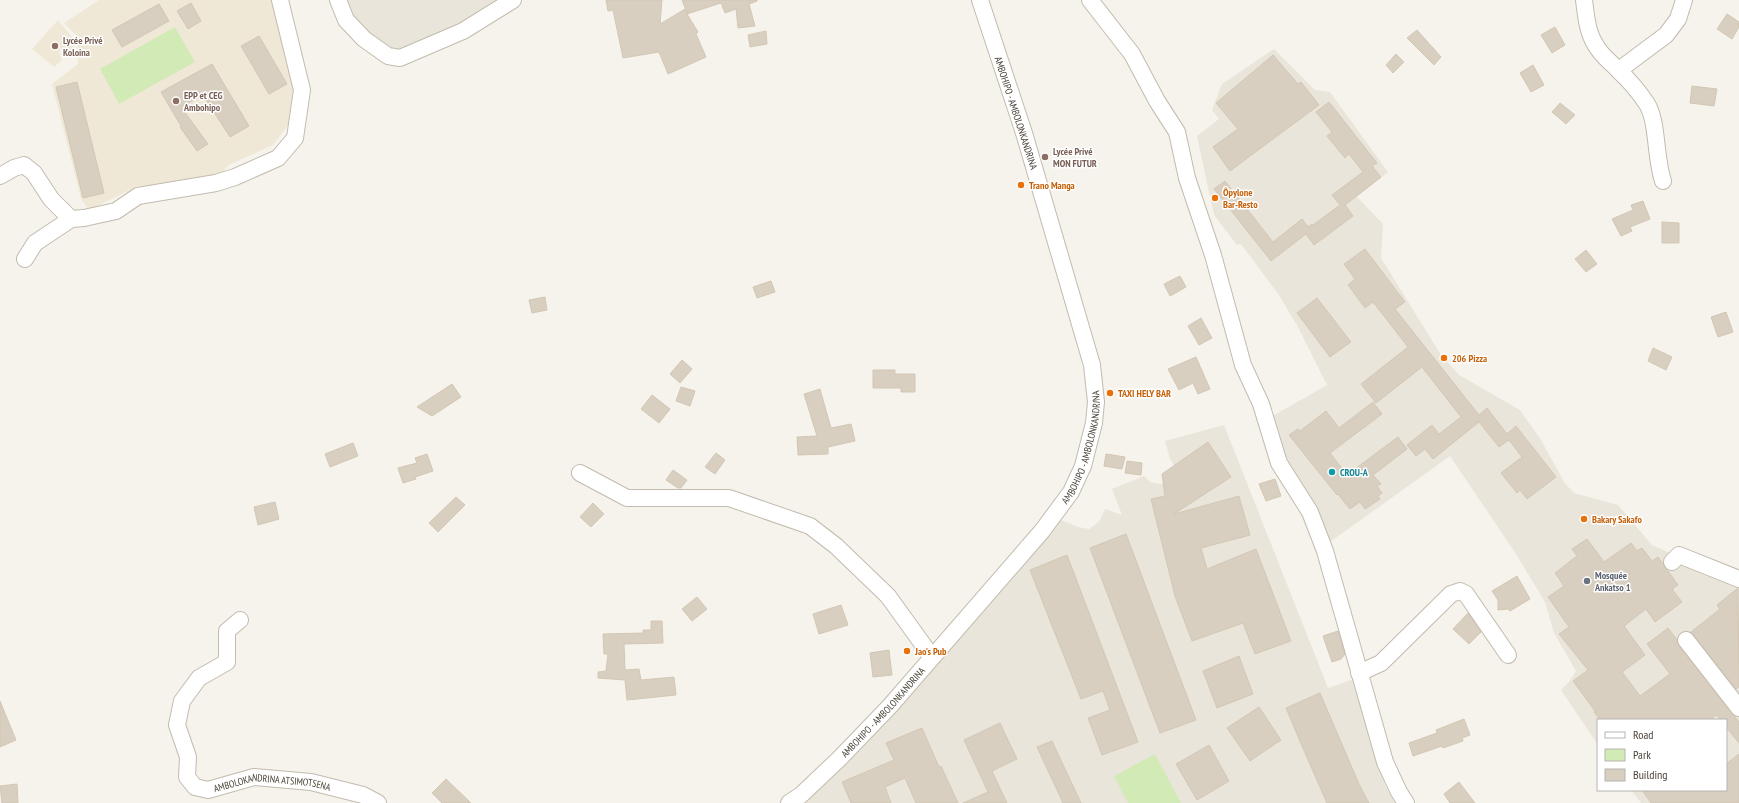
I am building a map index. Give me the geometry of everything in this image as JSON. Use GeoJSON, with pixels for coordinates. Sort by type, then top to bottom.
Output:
{"type":"FeatureCollection","features":[{"type":"Feature","properties":{"kind":"street"},"geometry":{"type":"LineString","coordinates":[[25,259],[35,243],[71,219],[84,218],[116,211],[138,196],[216,183],[235,177],[278,158],[295,138],[302,90],[280,0]]}},
{"type":"Feature","properties":{"kind":"street"},"geometry":{"type":"LineString","coordinates":[[338,0],[346,20],[364,39],[388,56],[400,58],[463,31],[513,0]]}},
{"type":"Feature","properties":{"kind":"street","name":"AMBOHIPO - AMBOLONKANDRINA"},"geometry":{"type":"LineString","coordinates":[[789,803],[801,795],[839,759],[932,657],[1042,531],[1071,492],[1083,466],[1094,423],[1096,402],[1092,365],[1024,133],[980,0]]}},
{"type":"Feature","properties":{"kind":"street"},"geometry":{"type":"LineString","coordinates":[[1090,0],[1132,54],[1157,101],[1178,132],[1187,178],[1213,255],[1243,365],[1261,404],[1279,462],[1310,512],[1326,551],[1385,762],[1399,792],[1406,803]]}},
{"type":"Feature","properties":{"kind":"street"},"geometry":{"type":"LineString","coordinates":[[1584,0],[1588,28],[1595,44],[1603,56],[1619,70],[1647,105],[1653,124],[1658,168],[1662,181]]}},
{"type":"Feature","properties":{"kind":"street"},"geometry":{"type":"LineString","coordinates":[[1619,70],[1666,35],[1678,18],[1684,0]]}},
{"type":"Feature","properties":{"kind":"street"},"geometry":{"type":"LineString","coordinates":[[0,176],[14,168],[24,165],[34,173],[51,199],[71,219]]}},
{"type":"Feature","properties":{"kind":"street"},"geometry":{"type":"LineString","coordinates":[[580,473],[627,498],[729,498],[810,526],[836,546],[888,596],[932,657]]}},
{"type":"Feature","properties":{"kind":"street"},"geometry":{"type":"LineString","coordinates":[[1672,562],[1679,556],[1739,579]]}},
{"type":"Feature","properties":{"kind":"street"},"geometry":{"type":"LineString","coordinates":[[1359,673],[1381,663],[1451,594],[1460,591],[1466,594],[1508,655]]}},
{"type":"Feature","properties":{"kind":"street","name":"AMBOLOKANDRINA ATSIMOTSENA"},"geometry":{"type":"LineString","coordinates":[[240,620],[227,631],[227,662],[199,678],[182,701],[177,725],[188,757],[187,777],[195,786],[208,790],[254,777],[311,782],[363,794],[378,803]]}},
{"type":"Feature","properties":{"kind":"street"},"geometry":{"type":"LineString","coordinates":[[1686,640],[1739,708]]}},
{"type":"Feature","properties":{"kind":"shaded area","name":"EPP et CEG Ambohipo"},"geometry":{"type":"Polygon","coordinates":[[[99,0],[276,0],[298,91],[292,120],[273,145],[229,165],[216,180],[171,188],[138,186],[89,210],[81,199],[52,84],[78,64],[77,44],[69,52],[62,48],[59,51],[62,60],[54,67],[32,49],[58,20],[77,43],[77,36],[64,23],[99,0]]]}},
{"type":"Feature","properties":{"kind":"shaded area"},"geometry":{"type":"Polygon","coordinates":[[[339,0],[507,0],[406,54],[377,52],[339,0]]]}},
{"type":"Feature","properties":{"kind":"shaded area"},"geometry":{"type":"Polygon","coordinates":[[[1274,49],[1315,90],[1330,92],[1388,172],[1357,197],[1383,224],[1381,258],[1441,355],[1459,375],[1520,410],[1541,440],[1564,482],[1574,493],[1618,505],[1652,545],[1739,584],[1739,803],[1641,803],[1632,791],[1727,791],[1727,719],[1597,719],[1597,744],[1561,690],[1569,682],[1576,671],[1554,633],[1545,602],[1516,554],[1450,456],[1330,542],[1283,459],[1271,417],[1327,385],[1298,327],[1279,295],[1241,244],[1237,245],[1214,215],[1197,136],[1219,119],[1212,110],[1222,84],[1274,49]]]}},
{"type":"Feature","properties":{"kind":"shaded area"},"geometry":{"type":"Polygon","coordinates":[[[1224,425],[1328,688],[1354,679],[1385,785],[1395,803],[800,803],[1056,518],[1078,527],[1089,529],[1099,522],[1105,509],[1122,515],[1112,489],[1144,476],[1150,482],[1160,484],[1180,479],[1181,476],[1170,459],[1165,441],[1224,425]]]}},
{"type":"Feature","properties":{"kind":"green space"},"geometry":{"type":"Polygon","coordinates":[[[175,27],[195,62],[119,104],[100,69],[175,27]]]}},
{"type":"Feature","properties":{"kind":"green space"},"geometry":{"type":"Polygon","coordinates":[[[1155,754],[1181,803],[1128,803],[1114,776],[1155,754]]]}},
{"type":"Feature","properties":{"kind":"building"},"geometry":{"type":"Polygon","coordinates":[[[606,0],[662,0],[660,24],[685,9],[687,13],[682,0],[757,0],[749,4],[755,26],[738,28],[736,9],[725,13],[721,3],[687,14],[698,32],[696,34],[706,57],[668,74],[659,52],[623,58],[613,10],[608,11],[606,0]]]}},
{"type":"Feature","properties":{"kind":"building"},"geometry":{"type":"Polygon","coordinates":[[[191,3],[201,21],[188,29],[177,11],[191,3]]]}},
{"type":"Feature","properties":{"kind":"building"},"geometry":{"type":"Polygon","coordinates":[[[159,4],[169,21],[122,47],[112,30],[159,4]]]}},
{"type":"Feature","properties":{"kind":"building"},"geometry":{"type":"Polygon","coordinates":[[[1727,14],[1739,22],[1739,27],[1732,39],[1717,29],[1727,14]]]}},
{"type":"Feature","properties":{"kind":"building"},"geometry":{"type":"Polygon","coordinates":[[[1555,27],[1565,45],[1552,53],[1541,35],[1555,27]]]}},
{"type":"Feature","properties":{"kind":"building"},"geometry":{"type":"Polygon","coordinates":[[[1417,30],[1441,57],[1434,65],[1407,38],[1417,30]]]}},
{"type":"Feature","properties":{"kind":"building"},"geometry":{"type":"Polygon","coordinates":[[[766,31],[767,44],[750,47],[748,35],[766,31]]]}},
{"type":"Feature","properties":{"kind":"building"},"geometry":{"type":"Polygon","coordinates":[[[259,36],[287,84],[269,94],[241,46],[259,36]]]}},
{"type":"Feature","properties":{"kind":"building"},"geometry":{"type":"Polygon","coordinates":[[[1396,54],[1404,62],[1393,73],[1386,65],[1396,54]]]}},
{"type":"Feature","properties":{"kind":"building"},"geometry":{"type":"Polygon","coordinates":[[[1273,55],[1298,84],[1301,82],[1319,105],[1230,171],[1213,147],[1238,129],[1216,103],[1273,55]]]}},
{"type":"Feature","properties":{"kind":"building"},"geometry":{"type":"Polygon","coordinates":[[[212,64],[249,126],[230,137],[203,95],[181,107],[208,144],[197,151],[180,127],[181,126],[161,92],[212,64]]]}},
{"type":"Feature","properties":{"kind":"building"},"geometry":{"type":"Polygon","coordinates":[[[1533,65],[1544,85],[1531,92],[1520,73],[1533,65]]]}},
{"type":"Feature","properties":{"kind":"building"},"geometry":{"type":"Polygon","coordinates":[[[77,82],[104,193],[83,198],[56,87],[77,82]]]}},
{"type":"Feature","properties":{"kind":"building"},"geometry":{"type":"Polygon","coordinates":[[[1692,86],[1717,89],[1714,106],[1690,103],[1692,86]]]}},
{"type":"Feature","properties":{"kind":"building"},"geometry":{"type":"Polygon","coordinates":[[[1329,102],[1377,163],[1372,166],[1381,177],[1345,205],[1353,216],[1314,245],[1306,234],[1271,261],[1214,189],[1225,181],[1273,242],[1302,219],[1308,227],[1340,205],[1332,195],[1363,172],[1349,154],[1345,158],[1327,136],[1332,132],[1316,112],[1329,102]]]}},
{"type":"Feature","properties":{"kind":"building"},"geometry":{"type":"Polygon","coordinates":[[[1560,103],[1575,115],[1566,124],[1552,112],[1560,103]]]}},
{"type":"Feature","properties":{"kind":"building"},"geometry":{"type":"Polygon","coordinates":[[[1643,201],[1650,219],[1630,227],[1632,231],[1621,236],[1612,219],[1633,210],[1631,205],[1643,201]]]}},
{"type":"Feature","properties":{"kind":"building"},"geometry":{"type":"Polygon","coordinates":[[[1662,222],[1679,223],[1679,243],[1662,243],[1662,222]]]}},
{"type":"Feature","properties":{"kind":"building"},"geometry":{"type":"Polygon","coordinates":[[[1365,249],[1405,302],[1395,309],[1479,415],[1487,408],[1507,434],[1516,426],[1556,477],[1527,499],[1520,490],[1517,493],[1501,473],[1522,457],[1509,440],[1499,447],[1479,422],[1433,459],[1425,449],[1416,456],[1407,445],[1432,425],[1439,434],[1461,417],[1422,367],[1376,403],[1361,384],[1408,347],[1373,302],[1365,308],[1348,285],[1355,279],[1344,264],[1365,249]]]}},
{"type":"Feature","properties":{"kind":"building"},"geometry":{"type":"Polygon","coordinates":[[[1586,250],[1597,264],[1586,272],[1575,259],[1586,250]]]}},
{"type":"Feature","properties":{"kind":"building"},"geometry":{"type":"Polygon","coordinates":[[[1180,276],[1186,287],[1170,296],[1164,284],[1180,276]]]}},
{"type":"Feature","properties":{"kind":"building"},"geometry":{"type":"Polygon","coordinates":[[[771,281],[775,292],[757,298],[753,287],[771,281]]]}},
{"type":"Feature","properties":{"kind":"building"},"geometry":{"type":"Polygon","coordinates":[[[545,297],[547,310],[532,313],[529,300],[545,297]]]}},
{"type":"Feature","properties":{"kind":"building"},"geometry":{"type":"Polygon","coordinates":[[[1317,298],[1351,342],[1330,357],[1297,313],[1317,298]]]}},
{"type":"Feature","properties":{"kind":"building"},"geometry":{"type":"Polygon","coordinates":[[[1726,312],[1733,332],[1718,337],[1711,317],[1726,312]]]}},
{"type":"Feature","properties":{"kind":"building"},"geometry":{"type":"Polygon","coordinates":[[[1201,318],[1212,338],[1199,345],[1188,326],[1201,318]]]}},
{"type":"Feature","properties":{"kind":"building"},"geometry":{"type":"Polygon","coordinates":[[[1653,348],[1672,357],[1666,370],[1648,361],[1653,348]]]}},
{"type":"Feature","properties":{"kind":"building"},"geometry":{"type":"Polygon","coordinates":[[[1196,357],[1210,389],[1198,394],[1193,383],[1179,390],[1168,369],[1196,357]]]}},
{"type":"Feature","properties":{"kind":"building"},"geometry":{"type":"Polygon","coordinates":[[[682,360],[692,369],[680,383],[670,374],[682,360]]]}},
{"type":"Feature","properties":{"kind":"building"},"geometry":{"type":"Polygon","coordinates":[[[873,370],[895,370],[895,374],[915,374],[915,392],[901,392],[901,388],[873,388],[873,370]]]}},
{"type":"Feature","properties":{"kind":"building"},"geometry":{"type":"Polygon","coordinates":[[[452,384],[461,397],[432,416],[417,407],[452,384]]]}},
{"type":"Feature","properties":{"kind":"building"},"geometry":{"type":"Polygon","coordinates":[[[681,387],[695,391],[690,406],[676,401],[681,387]]]}},
{"type":"Feature","properties":{"kind":"building"},"geometry":{"type":"Polygon","coordinates":[[[820,389],[831,428],[851,424],[855,441],[828,447],[828,454],[798,455],[797,437],[817,436],[804,394],[820,389]]]}},
{"type":"Feature","properties":{"kind":"building"},"geometry":{"type":"Polygon","coordinates":[[[652,395],[670,409],[659,423],[641,409],[652,395]]]}},
{"type":"Feature","properties":{"kind":"building"},"geometry":{"type":"Polygon","coordinates":[[[1373,402],[1382,414],[1330,453],[1347,475],[1398,437],[1407,449],[1373,475],[1381,484],[1377,486],[1382,493],[1378,496],[1380,499],[1365,509],[1360,502],[1350,509],[1289,435],[1298,429],[1300,431],[1326,411],[1339,428],[1373,402]]]}},
{"type":"Feature","properties":{"kind":"building"},"geometry":{"type":"Polygon","coordinates":[[[1208,442],[1231,477],[1174,514],[1239,496],[1250,535],[1201,548],[1207,569],[1256,549],[1291,641],[1255,654],[1243,623],[1192,641],[1175,596],[1151,499],[1165,496],[1162,474],[1208,442]]]}},
{"type":"Feature","properties":{"kind":"building"},"geometry":{"type":"Polygon","coordinates":[[[353,443],[358,456],[330,467],[325,454],[353,443]]]}},
{"type":"Feature","properties":{"kind":"building"},"geometry":{"type":"Polygon","coordinates":[[[716,453],[725,460],[715,474],[705,467],[716,453]]]}},
{"type":"Feature","properties":{"kind":"building"},"geometry":{"type":"Polygon","coordinates":[[[427,454],[433,471],[403,483],[398,468],[417,463],[415,458],[427,454]]]}},
{"type":"Feature","properties":{"kind":"building"},"geometry":{"type":"Polygon","coordinates":[[[1106,454],[1125,457],[1122,469],[1104,466],[1106,454]]]}},
{"type":"Feature","properties":{"kind":"building"},"geometry":{"type":"Polygon","coordinates":[[[1127,461],[1142,463],[1141,475],[1125,473],[1127,461]]]}},
{"type":"Feature","properties":{"kind":"building"},"geometry":{"type":"Polygon","coordinates":[[[673,470],[687,480],[681,488],[678,488],[666,480],[673,470]]]}},
{"type":"Feature","properties":{"kind":"building"},"geometry":{"type":"Polygon","coordinates":[[[1275,479],[1281,496],[1266,501],[1259,484],[1275,479]]]}},
{"type":"Feature","properties":{"kind":"building"},"geometry":{"type":"Polygon","coordinates":[[[456,497],[465,505],[438,532],[429,523],[456,497]]]}},
{"type":"Feature","properties":{"kind":"building"},"geometry":{"type":"Polygon","coordinates":[[[275,502],[279,519],[258,525],[254,507],[275,502]]]}},
{"type":"Feature","properties":{"kind":"building"},"geometry":{"type":"Polygon","coordinates":[[[593,503],[604,514],[591,527],[580,517],[593,503]]]}},
{"type":"Feature","properties":{"kind":"building"},"geometry":{"type":"Polygon","coordinates":[[[1126,534],[1196,720],[1160,733],[1090,548],[1126,534]]]}},
{"type":"Feature","properties":{"kind":"building"},"geometry":{"type":"Polygon","coordinates":[[[1587,539],[1604,562],[1631,543],[1637,551],[1642,548],[1652,561],[1658,557],[1678,585],[1672,589],[1682,602],[1655,622],[1646,609],[1624,626],[1645,655],[1622,672],[1640,696],[1670,674],[1647,644],[1668,628],[1677,640],[1679,646],[1739,722],[1739,743],[1727,728],[1727,719],[1720,719],[1716,715],[1711,719],[1599,719],[1573,681],[1588,670],[1559,634],[1569,627],[1548,597],[1564,586],[1555,573],[1577,556],[1572,549],[1587,539]]]}},
{"type":"Feature","properties":{"kind":"building"},"geometry":{"type":"Polygon","coordinates":[[[1067,555],[1138,742],[1102,755],[1088,718],[1110,710],[1103,691],[1081,699],[1030,570],[1067,555]]]}},
{"type":"Feature","properties":{"kind":"building"},"geometry":{"type":"Polygon","coordinates":[[[1517,576],[1530,599],[1510,611],[1508,609],[1498,610],[1498,600],[1492,591],[1517,576]]]}},
{"type":"Feature","properties":{"kind":"building"},"geometry":{"type":"Polygon","coordinates":[[[1738,588],[1739,687],[1736,689],[1691,632],[1720,609],[1717,605],[1738,588]]]}},
{"type":"Feature","properties":{"kind":"building"},"geometry":{"type":"Polygon","coordinates":[[[697,597],[707,609],[692,621],[682,609],[697,597]]]}},
{"type":"Feature","properties":{"kind":"building"},"geometry":{"type":"Polygon","coordinates":[[[841,605],[848,625],[819,634],[813,614],[841,605]]]}},
{"type":"Feature","properties":{"kind":"building"},"geometry":{"type":"Polygon","coordinates":[[[1468,613],[1481,632],[1469,644],[1453,629],[1468,613]]]}},
{"type":"Feature","properties":{"kind":"building"},"geometry":{"type":"Polygon","coordinates":[[[651,621],[662,621],[663,643],[624,644],[625,670],[639,669],[641,680],[674,677],[676,695],[627,700],[625,680],[598,678],[598,672],[606,671],[608,654],[604,654],[603,634],[643,633],[643,630],[651,630],[651,621]]]}},
{"type":"Feature","properties":{"kind":"building"},"geometry":{"type":"Polygon","coordinates":[[[1338,631],[1345,654],[1341,659],[1332,662],[1323,636],[1338,631]]]}},
{"type":"Feature","properties":{"kind":"building"},"geometry":{"type":"Polygon","coordinates":[[[889,650],[892,675],[873,677],[870,653],[889,650]]]}},
{"type":"Feature","properties":{"kind":"building"},"geometry":{"type":"Polygon","coordinates":[[[1239,656],[1253,694],[1217,708],[1203,671],[1239,656]]]}},
{"type":"Feature","properties":{"kind":"building"},"geometry":{"type":"Polygon","coordinates":[[[1320,693],[1359,784],[1369,803],[1327,803],[1286,708],[1320,693]]]}},
{"type":"Feature","properties":{"kind":"building"},"geometry":{"type":"Polygon","coordinates":[[[0,701],[16,740],[0,747],[0,701]]]}},
{"type":"Feature","properties":{"kind":"building"},"geometry":{"type":"Polygon","coordinates":[[[1259,707],[1281,740],[1250,761],[1227,728],[1259,707]]]}},
{"type":"Feature","properties":{"kind":"building"},"geometry":{"type":"Polygon","coordinates":[[[1464,719],[1470,735],[1462,738],[1463,741],[1443,748],[1442,746],[1413,756],[1409,743],[1437,733],[1436,730],[1464,719]]]}},
{"type":"Feature","properties":{"kind":"building"},"geometry":{"type":"Polygon","coordinates":[[[1000,723],[1017,759],[992,771],[1007,803],[963,803],[988,792],[964,740],[1000,723]]]}},
{"type":"Feature","properties":{"kind":"building"},"geometry":{"type":"Polygon","coordinates":[[[922,728],[939,767],[941,766],[958,803],[916,803],[905,778],[885,787],[891,803],[851,803],[842,782],[894,760],[886,743],[922,728]]]}},
{"type":"Feature","properties":{"kind":"building"},"geometry":{"type":"Polygon","coordinates":[[[1052,741],[1081,803],[1063,803],[1037,747],[1052,741]]]}},
{"type":"Feature","properties":{"kind":"building"},"geometry":{"type":"Polygon","coordinates":[[[1209,745],[1229,781],[1197,800],[1176,764],[1209,745]]]}},
{"type":"Feature","properties":{"kind":"building"},"geometry":{"type":"Polygon","coordinates":[[[1739,754],[1739,803],[1651,803],[1643,791],[1727,791],[1727,763],[1739,754]]]}},
{"type":"Feature","properties":{"kind":"building"},"geometry":{"type":"Polygon","coordinates":[[[446,779],[471,803],[442,803],[432,793],[446,779]]]}},
{"type":"Feature","properties":{"kind":"building"},"geometry":{"type":"Polygon","coordinates":[[[1459,782],[1475,803],[1450,803],[1444,794],[1459,782]]]}},
{"type":"Feature","properties":{"kind":"building"},"geometry":{"type":"Polygon","coordinates":[[[17,784],[18,803],[2,803],[0,786],[17,784]]]}},
{"type":"Feature","properties":{"kind":"place","name":"Lycée Privé Koloina"},"geometry":{"type":"Point","coordinates":[55,46]}},
{"type":"Feature","properties":{"kind":"place","name":"EPP et CEG Ambohipo"},"geometry":{"type":"Point","coordinates":[176,101]}},
{"type":"Feature","properties":{"kind":"place","name":"Lycée Privé MON FUTUR"},"geometry":{"type":"Point","coordinates":[1045,157]}},
{"type":"Feature","properties":{"kind":"place","name":"Trano Manga"},"geometry":{"type":"Point","coordinates":[1021,185]}},
{"type":"Feature","properties":{"kind":"place","name":"Ôpylone Bar-Resto"},"geometry":{"type":"Point","coordinates":[1215,198]}},
{"type":"Feature","properties":{"kind":"place","name":"206 Pizza"},"geometry":{"type":"Point","coordinates":[1444,358]}},
{"type":"Feature","properties":{"kind":"place","name":"TAXI HELY BAR"},"geometry":{"type":"Point","coordinates":[1110,393]}},
{"type":"Feature","properties":{"kind":"place","name":"CROU-A"},"geometry":{"type":"Point","coordinates":[1332,472]}},
{"type":"Feature","properties":{"kind":"place","name":"Bakary Sakafo"},"geometry":{"type":"Point","coordinates":[1584,519]}},
{"type":"Feature","properties":{"kind":"place","name":"Mosquée Ankatso 1"},"geometry":{"type":"Point","coordinates":[1587,581]}},
{"type":"Feature","properties":{"kind":"place","name":"Jao's Pub"},"geometry":{"type":"Point","coordinates":[907,651]}}]}
